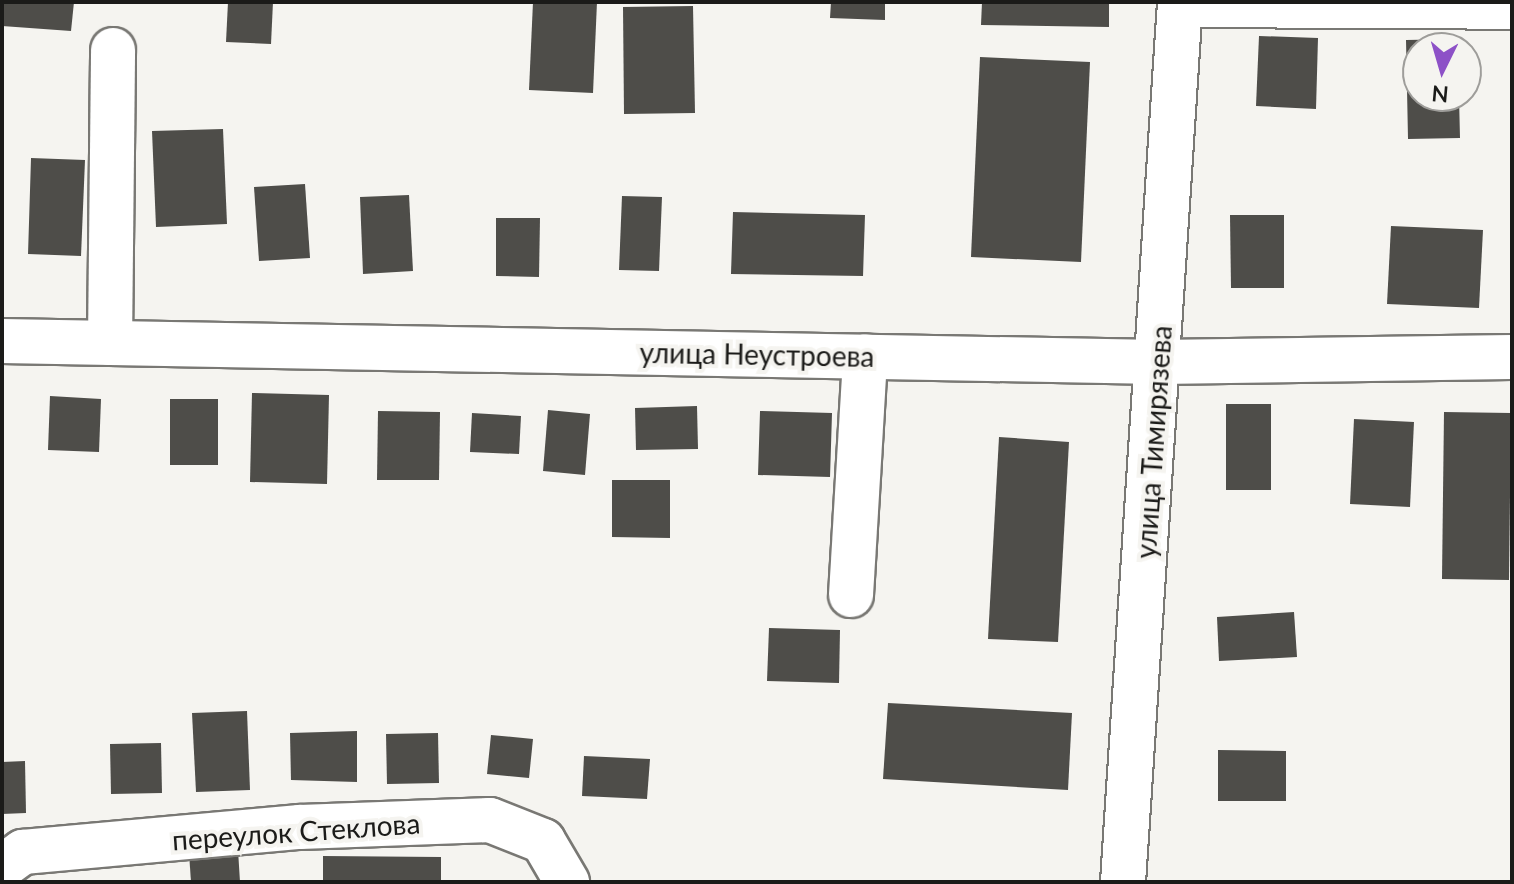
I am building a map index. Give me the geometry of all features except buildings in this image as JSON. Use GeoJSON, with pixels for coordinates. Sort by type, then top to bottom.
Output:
{"type":"FeatureCollection","features":[{"type":"Feature","properties":{"kind":"street"},"geometry":{"type":"LineString","coordinates":[[1180,4],[1512,7]]}},
{"type":"Feature","properties":{"kind":"street","name":"улица Тимирязева"},"geometry":{"type":"LineString","coordinates":[[1123,882],[1180,4]]}},
{"type":"Feature","properties":{"kind":"street"},"geometry":{"type":"LineString","coordinates":[[110,343],[113,50]]}},
{"type":"Feature","properties":{"kind":"street","name":"улица Неустроева"},"geometry":{"type":"LineString","coordinates":[[2,341],[1159,362],[1512,357]]}},
{"type":"Feature","properties":{"kind":"street"},"geometry":{"type":"LineString","coordinates":[[851,595],[865,356]]}},
{"type":"Feature","properties":{"kind":"street","name":"переулок Стеклова"},"geometry":{"type":"LineString","coordinates":[[2,867],[23,852],[300,827],[490,820],[543,841],[567,882]]}}]}
